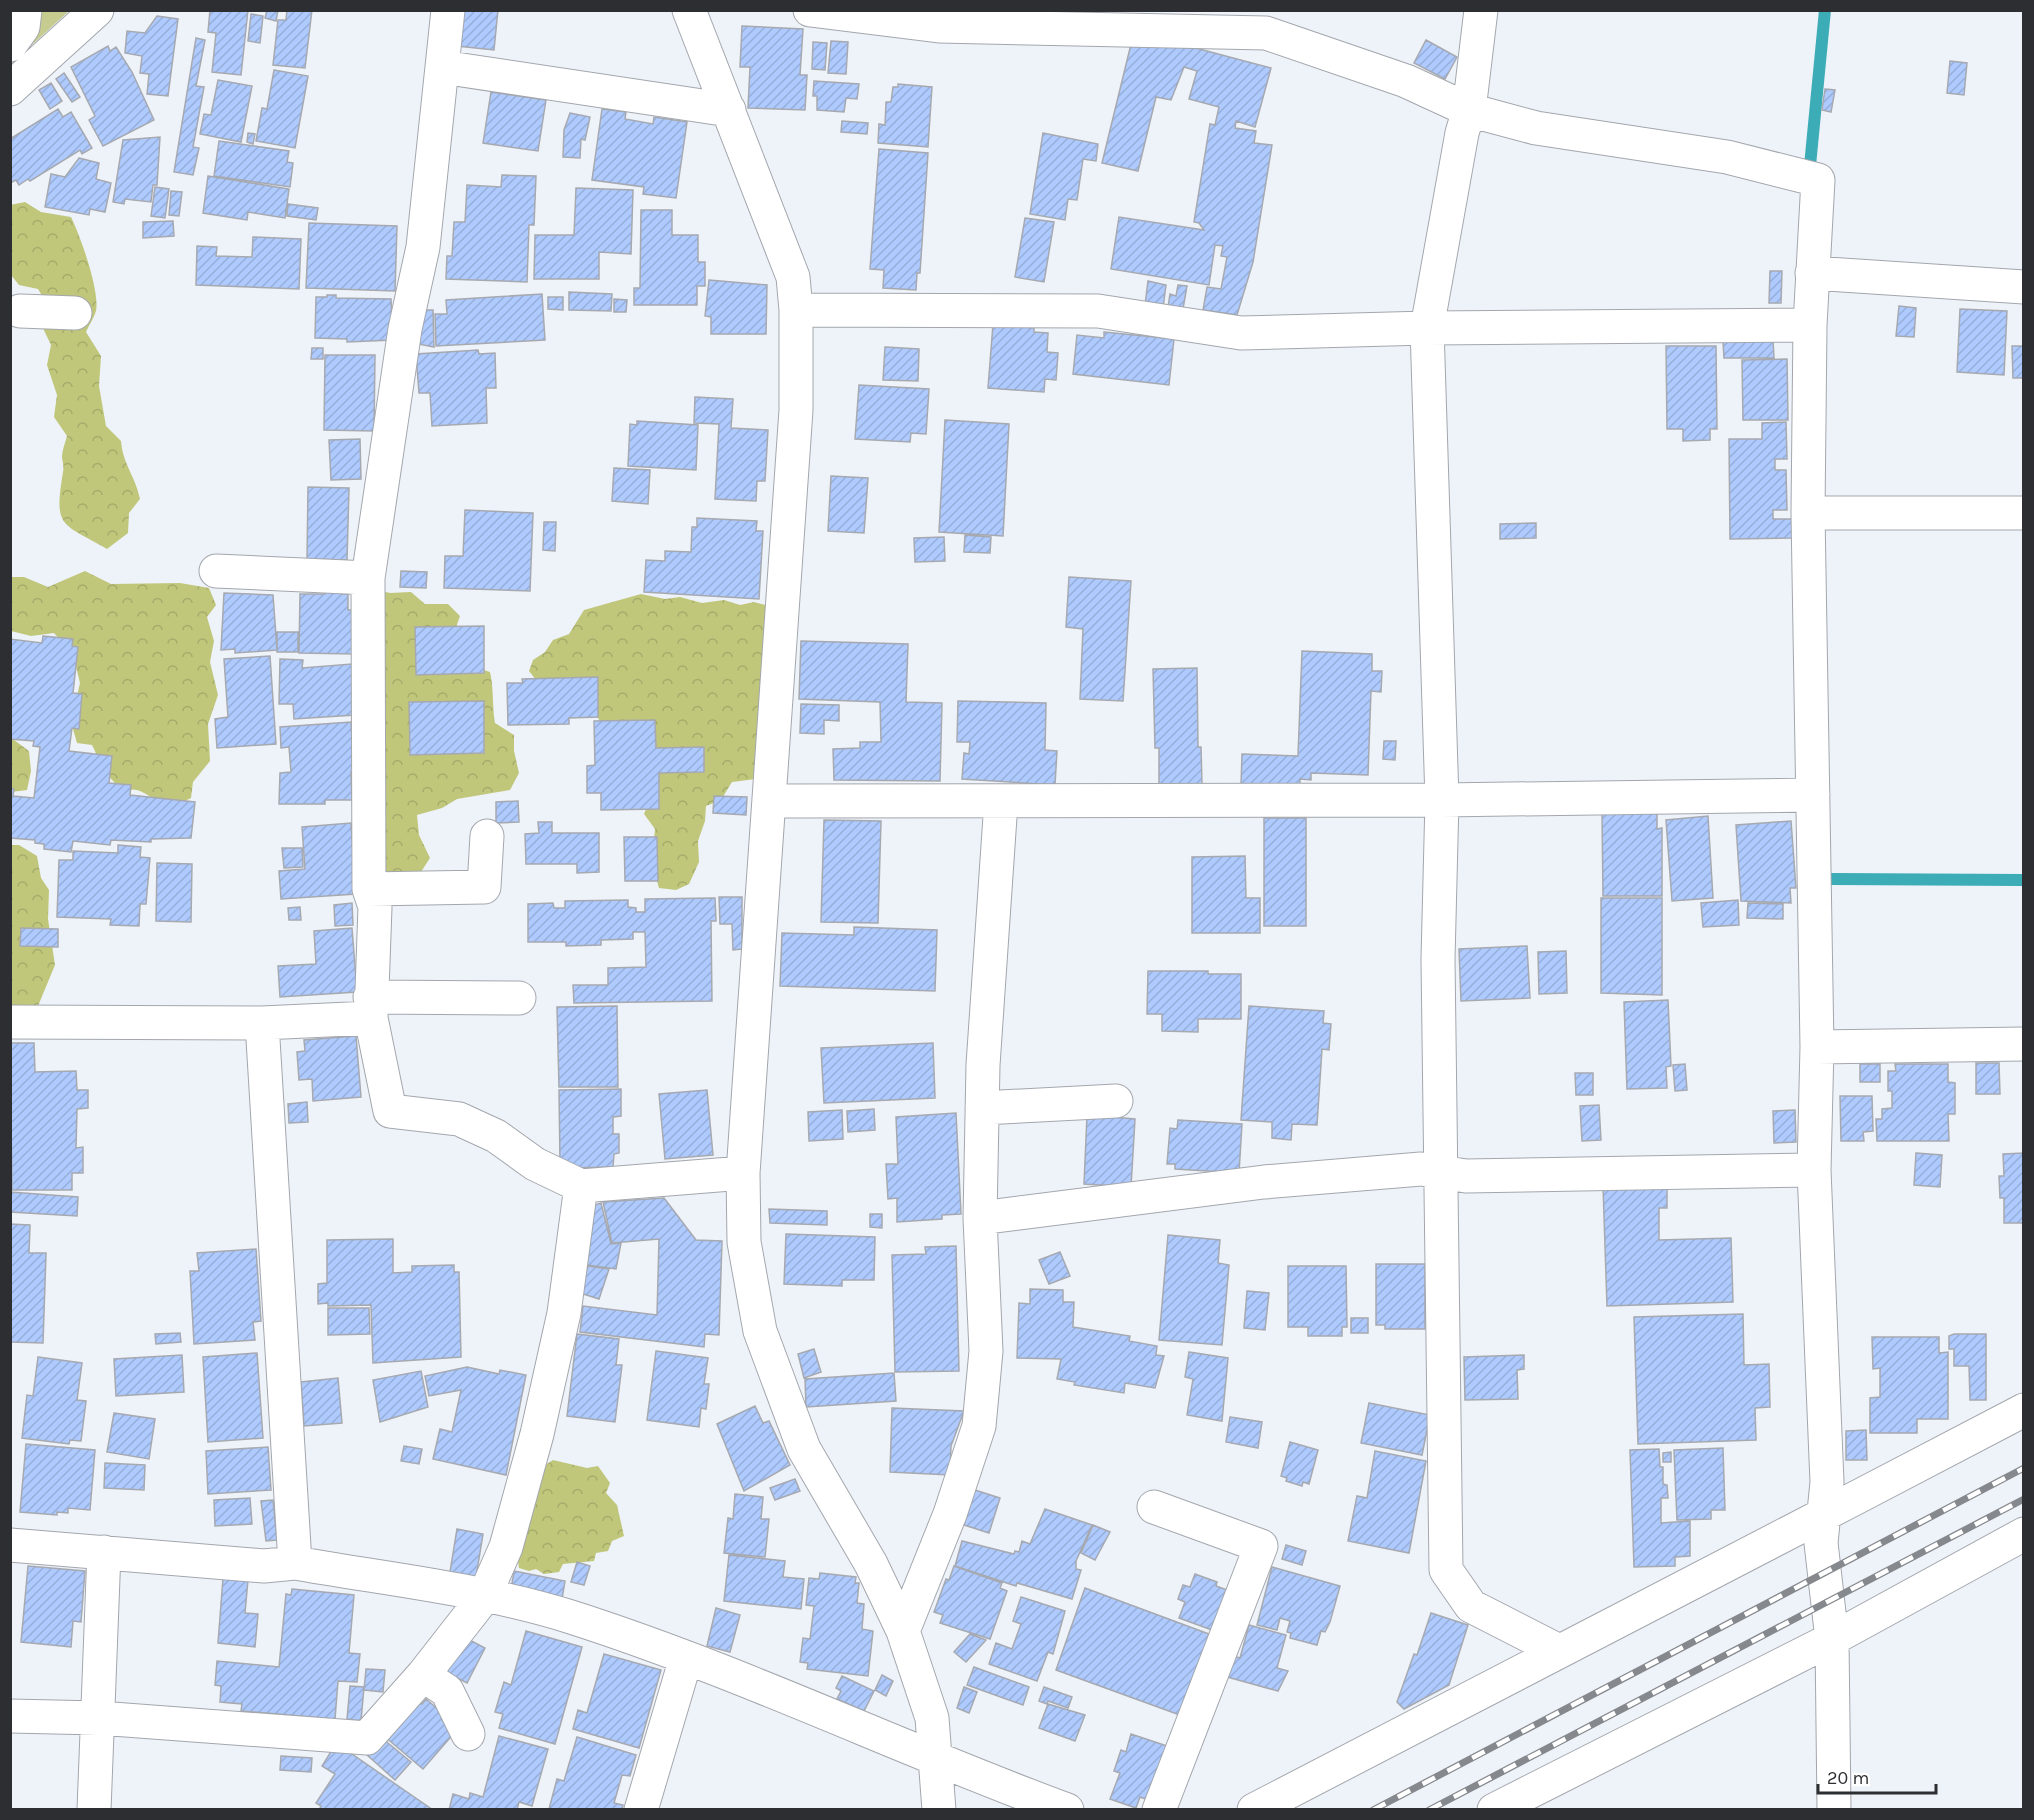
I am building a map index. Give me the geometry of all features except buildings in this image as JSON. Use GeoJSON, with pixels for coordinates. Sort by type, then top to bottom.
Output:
{"type":"FeatureCollection","features":[{"type":"Feature","properties":{"kind":"street"},"geometry":{"type":"LineString","coordinates":[[10,45],[23,27],[25,10]]}},
{"type":"Feature","properties":{"kind":"street"},"geometry":{"type":"LineString","coordinates":[[448,10],[423,247],[405,329],[368,578],[369,889],[375,907],[370,1007],[390,1112],[459,1119],[496,1136],[535,1164],[581,1186],[743,1173]]}},
{"type":"Feature","properties":{"kind":"street"},"geometry":{"type":"LineString","coordinates":[[689,10],[793,277],[796,310],[796,410],[743,1173],[744,1242],[760,1331],[804,1449],[871,1564],[903,1631],[932,1718],[939,1809]]}},
{"type":"Feature","properties":{"kind":"street"},"geometry":{"type":"LineString","coordinates":[[810,10],[939,26],[1266,33],[1395,77],[1469,110],[1536,128],[1727,157],[1818,180],[1810,325],[1808,513],[1817,1047],[1814,1170],[1827,1482],[1821,1543],[1832,1639],[1833,1809]]}},
{"type":"Feature","properties":{"kind":"street"},"geometry":{"type":"LineString","coordinates":[[1481,10],[1469,110],[1462,133],[1427,328],[1442,800],[1438,959],[1446,1570],[1471,1606],[1557,1650]]}},
{"type":"Feature","properties":{"kind":"street"},"geometry":{"type":"LineString","coordinates":[[10,89],[93,11]]}},
{"type":"Feature","properties":{"kind":"street"},"geometry":{"type":"LineString","coordinates":[[442,67],[729,110]]}},
{"type":"Feature","properties":{"kind":"street"},"geometry":{"type":"LineString","coordinates":[[1812,273],[2024,287]]}},
{"type":"Feature","properties":{"kind":"street"},"geometry":{"type":"LineString","coordinates":[[796,310],[1098,311],[1241,333],[1427,328],[1810,325]]}},
{"type":"Feature","properties":{"kind":"street"},"geometry":{"type":"LineString","coordinates":[[20,311],[75,313]]}},
{"type":"Feature","properties":{"kind":"street"},"geometry":{"type":"LineString","coordinates":[[1808,513],[2024,513]]}},
{"type":"Feature","properties":{"kind":"street"},"geometry":{"type":"LineString","coordinates":[[216,571],[368,578]]}},
{"type":"Feature","properties":{"kind":"street"},"geometry":{"type":"LineString","coordinates":[[769,801],[1442,800],[1813,795]]}},
{"type":"Feature","properties":{"kind":"street"},"geometry":{"type":"LineString","coordinates":[[903,1631],[950,1514],[979,1426],[986,1351],[980,1218],[982,1108],[1001,802]]}},
{"type":"Feature","properties":{"kind":"street"},"geometry":{"type":"LineString","coordinates":[[369,889],[484,887],[487,836]]}},
{"type":"Feature","properties":{"kind":"street"},"geometry":{"type":"LineString","coordinates":[[10,1022],[262,1023],[370,1007],[519,998]]}},
{"type":"Feature","properties":{"kind":"street"},"geometry":{"type":"LineString","coordinates":[[262,1023],[295,1563]]}},
{"type":"Feature","properties":{"kind":"street"},"geometry":{"type":"LineString","coordinates":[[1817,1047],[2024,1044]]}},
{"type":"Feature","properties":{"kind":"street"},"geometry":{"type":"LineString","coordinates":[[982,1108],[1116,1101]]}},
{"type":"Feature","properties":{"kind":"street"},"geometry":{"type":"LineString","coordinates":[[980,1218],[1264,1182],[1421,1169],[1466,1176],[1814,1170]]}},
{"type":"Feature","properties":{"kind":"street"},"geometry":{"type":"LineString","coordinates":[[10,1716],[99,1718],[367,1738],[423,1675],[484,1596],[506,1547],[537,1434],[564,1313],[581,1186]]}},
{"type":"Feature","properties":{"kind":"street"},"geometry":{"type":"LineString","coordinates":[[1254,1809],[2024,1410]]}},
{"type":"Feature","properties":{"kind":"street"},"geometry":{"type":"LineString","coordinates":[[1154,1507],[1261,1546],[1159,1809]]}},
{"type":"Feature","properties":{"kind":"street"},"geometry":{"type":"LineString","coordinates":[[1494,1809],[1832,1639],[2024,1534]]}},
{"type":"Feature","properties":{"kind":"street"},"geometry":{"type":"LineString","coordinates":[[10,1545],[264,1566],[295,1563],[484,1596],[570,1617],[686,1658],[1067,1809]]}},
{"type":"Feature","properties":{"kind":"street"},"geometry":{"type":"LineString","coordinates":[[94,1809],[104,1552]]}},
{"type":"Feature","properties":{"kind":"street"},"geometry":{"type":"LineString","coordinates":[[640,1809],[686,1658]]}},
{"type":"Feature","properties":{"kind":"street"},"geometry":{"type":"LineString","coordinates":[[423,1675],[447,1691],[468,1734]]}},
{"type":"Feature","properties":{"kind":"green space"},"geometry":{"type":"Polygon","coordinates":[[[11,11],[69,11],[11,64],[11,11]]]}},
{"type":"Feature","properties":{"kind":"green space"},"geometry":{"type":"Polygon","coordinates":[[[25,202],[41,212],[71,217],[92,277],[96,311],[86,332],[101,356],[99,386],[106,426],[121,441],[124,457],[140,499],[129,513],[128,533],[107,549],[70,528],[61,514],[59,504],[62,455],[67,436],[54,417],[57,395],[47,365],[51,345],[42,326],[47,304],[38,289],[19,285],[11,275],[10,205],[25,202]]]}},
{"type":"Feature","properties":{"kind":"green space"},"geometry":{"type":"Polygon","coordinates":[[[85,571],[111,584],[180,583],[209,588],[216,605],[207,617],[214,641],[210,662],[218,695],[208,724],[210,761],[193,782],[191,798],[181,803],[163,805],[140,791],[120,787],[114,782],[105,771],[92,745],[77,743],[71,722],[80,683],[73,654],[54,633],[31,636],[11,631],[11,577],[24,577],[48,587],[85,571]]]}},
{"type":"Feature","properties":{"kind":"green space"},"geometry":{"type":"Polygon","coordinates":[[[373,589],[390,593],[411,592],[425,604],[448,604],[460,616],[453,636],[468,665],[490,672],[495,723],[514,735],[514,751],[519,773],[510,790],[457,799],[442,808],[417,815],[419,835],[430,858],[419,875],[388,876],[375,850],[373,589]]]}},
{"type":"Feature","properties":{"kind":"green space"},"geometry":{"type":"Polygon","coordinates":[[[641,594],[665,599],[680,597],[702,603],[724,600],[740,605],[754,602],[773,607],[764,778],[732,782],[721,800],[706,806],[705,821],[698,841],[699,862],[689,884],[676,890],[659,888],[652,864],[655,829],[644,814],[652,795],[593,711],[540,685],[529,671],[533,660],[545,652],[553,640],[569,634],[584,610],[641,594]]]}},
{"type":"Feature","properties":{"kind":"green space"},"geometry":{"type":"Polygon","coordinates":[[[10,737],[29,751],[31,771],[27,790],[11,792],[10,737]]]}},
{"type":"Feature","properties":{"kind":"green space"},"geometry":{"type":"Polygon","coordinates":[[[10,845],[19,845],[37,856],[41,878],[49,890],[48,919],[55,965],[38,1006],[11,1006],[10,845]]]}},
{"type":"Feature","properties":{"kind":"green space"},"geometry":{"type":"Polygon","coordinates":[[[553,1460],[587,1468],[598,1466],[610,1483],[606,1493],[617,1505],[624,1536],[612,1541],[608,1551],[596,1553],[594,1561],[563,1564],[559,1572],[544,1574],[536,1569],[529,1571],[519,1568],[518,1561],[545,1465],[553,1460]]]}},
{"type":"Feature","properties":{"kind":"waterway"},"geometry":{"type":"LineString","coordinates":[[1809,176],[1825,10]]}},
{"type":"Feature","properties":{"kind":"waterway"},"geometry":{"type":"LineString","coordinates":[[1831,879],[2024,880]]}},
{"type":"Feature","properties":{"kind":"railway"},"geometry":{"type":"LineString","coordinates":[[1373,1810],[2024,1468]]}},
{"type":"Feature","properties":{"kind":"railway"},"geometry":{"type":"LineString","coordinates":[[1429,1810],[2024,1499]]}}]}
